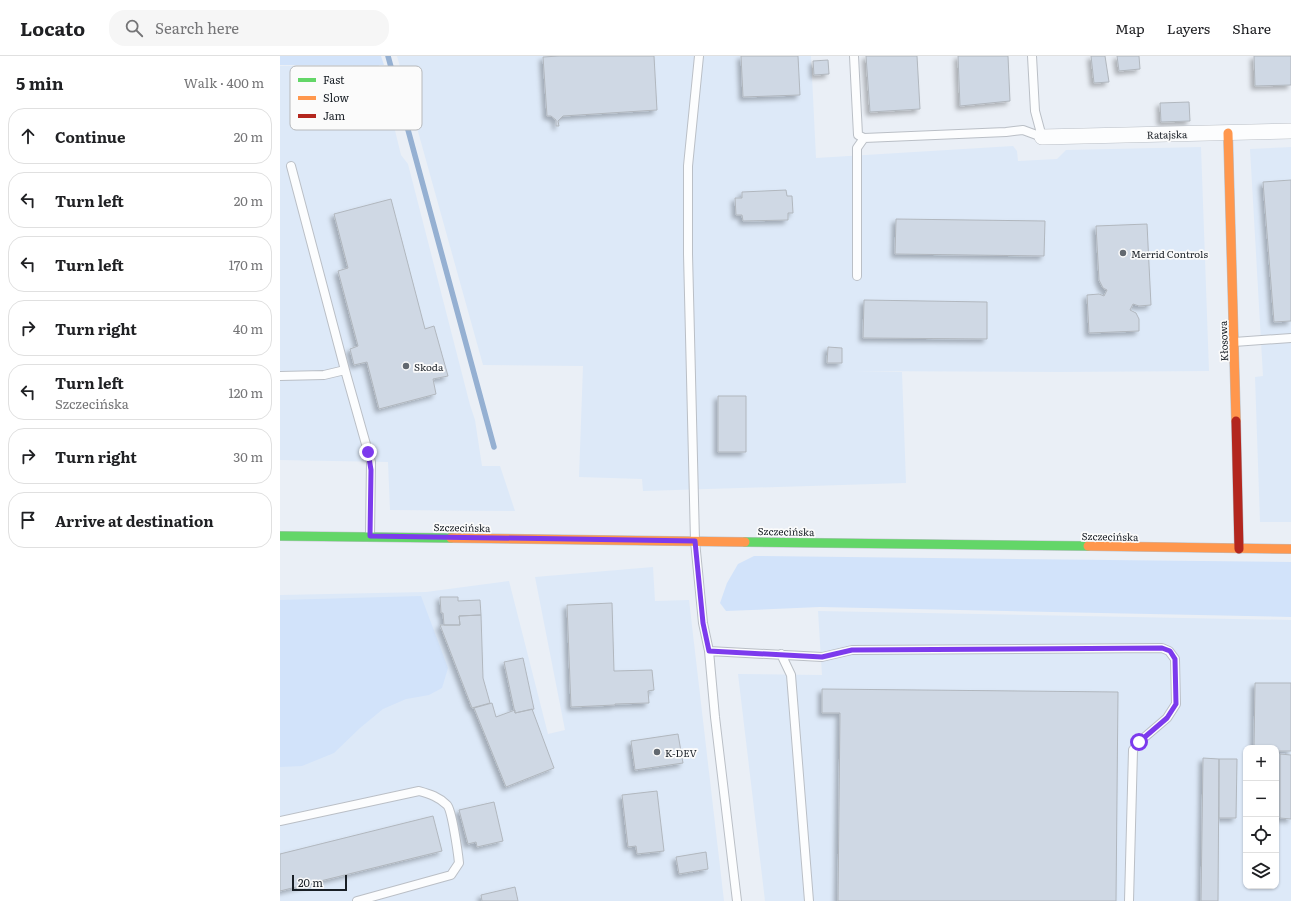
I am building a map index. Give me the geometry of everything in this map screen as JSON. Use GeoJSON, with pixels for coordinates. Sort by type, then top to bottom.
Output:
{"type":"FeatureCollection","features":[{"type":"Feature","properties":{"kind":"main road","name":"Kłosowa"},"geometry":{"type":"LineString","coordinates":[[1228,133],[1240,549]]}},
{"type":"Feature","properties":{"kind":"main road","name":"Szczecińska"},"geometry":{"type":"LineString","coordinates":[[280,536],[1291,549]]}},
{"type":"Feature","properties":{"kind":"street","name":"Ratajska"},"geometry":{"type":"LineString","coordinates":[[1042,137],[1291,131]]}},
{"type":"Feature","properties":{"kind":"lane"},"geometry":{"type":"LineString","coordinates":[[699,56],[688,166],[688,254],[695,541],[703,623],[709,651],[715,717],[737,901]]}},
{"type":"Feature","properties":{"kind":"lane"},"geometry":{"type":"LineString","coordinates":[[854,56],[858,135],[864,138],[1023,130],[1042,137]]}},
{"type":"Feature","properties":{"kind":"lane"},"geometry":{"type":"LineString","coordinates":[[1032,56],[1035,111],[1042,137]]}},
{"type":"Feature","properties":{"kind":"lane"},"geometry":{"type":"LineString","coordinates":[[857,276],[857,148],[864,138]]}},
{"type":"Feature","properties":{"kind":"lane"},"geometry":{"type":"LineString","coordinates":[[291,166],[370,462],[370,536]]}},
{"type":"Feature","properties":{"kind":"lane"},"geometry":{"type":"LineString","coordinates":[[1234,342],[1291,338]]}},
{"type":"Feature","properties":{"kind":"lane"},"geometry":{"type":"LineString","coordinates":[[280,376],[324,375],[345,370]]}},
{"type":"Feature","properties":{"kind":"lane"},"geometry":{"type":"LineString","coordinates":[[709,651],[822,657],[852,650],[1162,648],[1170,651],[1175,659],[1176,704],[1167,718],[1139,742],[1133,750],[1130,901]]}},
{"type":"Feature","properties":{"kind":"lane"},"geometry":{"type":"LineString","coordinates":[[781,654],[791,675],[809,901]]}},
{"type":"Feature","properties":{"kind":"lane"},"geometry":{"type":"LineString","coordinates":[[280,821],[419,791],[436,796],[449,806],[458,848],[459,863],[451,876],[357,901]]}},
{"type":"Feature","properties":{"kind":"shaded area"},"geometry":{"type":"Polygon","coordinates":[[[280,56],[381,56],[384,65],[280,65],[280,56]]]}},
{"type":"Feature","properties":{"kind":"shaded area"},"geometry":{"type":"Polygon","coordinates":[[[397,56],[811,56],[816,158],[1013,146],[1017,151],[1018,161],[1057,159],[1066,150],[1201,147],[1209,371],[853,371],[902,372],[906,483],[643,491],[642,479],[579,477],[583,366],[483,365],[418,130],[422,130],[422,66],[400,66],[397,56]]]}},
{"type":"Feature","properties":{"kind":"shaded area"},"geometry":{"type":"Polygon","coordinates":[[[379,65],[290,66],[290,130],[395,130],[401,155],[408,164],[475,420],[482,466],[500,466],[515,511],[390,510],[388,462],[280,460],[280,66],[379,65]]]}},
{"type":"Feature","properties":{"kind":"shaded area"},"geometry":{"type":"Polygon","coordinates":[[[1291,147],[1291,522],[1260,522],[1255,377],[1263,376],[1250,149],[1291,147]]]}},
{"type":"Feature","properties":{"kind":"shaded area"},"geometry":{"type":"Polygon","coordinates":[[[754,556],[1291,562],[1291,617],[820,607],[726,611],[720,603],[727,583],[738,564],[754,556]]]}},
{"type":"Feature","properties":{"kind":"shaded area"},"geometry":{"type":"Polygon","coordinates":[[[653,567],[655,601],[689,600],[724,901],[280,901],[280,595],[426,592],[509,581],[548,734],[565,730],[535,577],[653,567]]]}},
{"type":"Feature","properties":{"kind":"shaded area"},"geometry":{"type":"Polygon","coordinates":[[[421,596],[448,668],[442,688],[429,695],[406,699],[383,709],[360,728],[334,753],[302,766],[280,767],[280,600],[421,596]]]}},
{"type":"Feature","properties":{"kind":"shaded area"},"geometry":{"type":"Polygon","coordinates":[[[818,611],[1291,620],[1291,901],[765,901],[738,674],[822,675],[818,611]]]}},
{"type":"Feature","properties":{"kind":"building"},"geometry":{"type":"Polygon","coordinates":[[[654,56],[657,110],[563,116],[558,121],[559,126],[556,126],[556,120],[551,116],[547,116],[543,57],[654,56]]]}},
{"type":"Feature","properties":{"kind":"building"},"geometry":{"type":"Polygon","coordinates":[[[741,56],[798,56],[800,95],[743,97],[741,56]]]}},
{"type":"Feature","properties":{"kind":"building"},"geometry":{"type":"Polygon","coordinates":[[[866,56],[917,56],[920,109],[870,112],[866,56]]]}},
{"type":"Feature","properties":{"kind":"building"},"geometry":{"type":"Polygon","coordinates":[[[958,56],[1008,56],[1010,101],[960,106],[958,56]]]}},
{"type":"Feature","properties":{"kind":"building"},"geometry":{"type":"Polygon","coordinates":[[[1091,56],[1105,56],[1109,82],[1094,83],[1091,56]]]}},
{"type":"Feature","properties":{"kind":"building"},"geometry":{"type":"Polygon","coordinates":[[[1117,56],[1139,56],[1140,69],[1119,71],[1117,56]]]}},
{"type":"Feature","properties":{"kind":"building"},"geometry":{"type":"Polygon","coordinates":[[[1254,56],[1291,56],[1291,85],[1255,86],[1254,56]]]}},
{"type":"Feature","properties":{"kind":"building"},"geometry":{"type":"Polygon","coordinates":[[[828,60],[829,74],[814,75],[813,61],[828,60]]]}},
{"type":"Feature","properties":{"kind":"building"},"geometry":{"type":"Polygon","coordinates":[[[1189,102],[1190,121],[1161,122],[1160,103],[1189,102]]]}},
{"type":"Feature","properties":{"kind":"building"},"geometry":{"type":"Polygon","coordinates":[[[1291,180],[1291,321],[1274,322],[1263,182],[1291,180]]]}},
{"type":"Feature","properties":{"kind":"building"},"geometry":{"type":"Polygon","coordinates":[[[786,190],[787,196],[792,196],[793,213],[788,213],[788,220],[743,221],[742,215],[736,215],[735,198],[742,198],[742,192],[786,190]]]}},
{"type":"Feature","properties":{"kind":"building"},"geometry":{"type":"Polygon","coordinates":[[[391,199],[425,329],[434,326],[448,376],[433,379],[436,394],[379,409],[367,362],[354,365],[350,349],[358,346],[338,271],[348,268],[334,214],[391,199]]]}},
{"type":"Feature","properties":{"kind":"building"},"geometry":{"type":"Polygon","coordinates":[[[896,219],[1045,221],[1044,256],[895,254],[896,219]]]}},
{"type":"Feature","properties":{"kind":"building","name":"Merrid Controls"},"geometry":{"type":"Polygon","coordinates":[[[1147,224],[1151,305],[1139,306],[1133,304],[1130,310],[1136,313],[1139,319],[1139,331],[1089,333],[1087,295],[1099,294],[1104,296],[1107,290],[1103,288],[1099,280],[1096,226],[1147,224]]]}},
{"type":"Feature","properties":{"kind":"building"},"geometry":{"type":"Polygon","coordinates":[[[864,300],[987,302],[987,339],[863,338],[864,300]]]}},
{"type":"Feature","properties":{"kind":"building"},"geometry":{"type":"Polygon","coordinates":[[[828,347],[842,348],[842,363],[827,363],[828,347]]]}},
{"type":"Feature","properties":{"kind":"building"},"geometry":{"type":"Polygon","coordinates":[[[718,396],[746,396],[746,452],[718,452],[718,396]]]}},
{"type":"Feature","properties":{"kind":"building"},"geometry":{"type":"Polygon","coordinates":[[[440,597],[458,597],[458,601],[480,600],[481,615],[459,616],[460,625],[444,625],[443,613],[441,613],[440,597]]]}},
{"type":"Feature","properties":{"kind":"building"},"geometry":{"type":"Polygon","coordinates":[[[612,603],[614,671],[652,670],[654,690],[648,691],[649,703],[571,707],[567,605],[612,603]]]}},
{"type":"Feature","properties":{"kind":"building"},"geometry":{"type":"Polygon","coordinates":[[[481,615],[483,678],[490,703],[472,708],[440,625],[460,625],[459,616],[481,615]]]}},
{"type":"Feature","properties":{"kind":"building"},"geometry":{"type":"Polygon","coordinates":[[[523,658],[534,709],[515,713],[504,662],[523,658]]]}},
{"type":"Feature","properties":{"kind":"building"},"geometry":{"type":"Polygon","coordinates":[[[1255,683],[1291,683],[1291,751],[1279,751],[1279,745],[1254,745],[1255,683]]]}},
{"type":"Feature","properties":{"kind":"building"},"geometry":{"type":"Polygon","coordinates":[[[822,689],[1118,692],[1116,901],[838,901],[840,713],[822,713],[822,689]]]}},
{"type":"Feature","properties":{"kind":"building"},"geometry":{"type":"Polygon","coordinates":[[[492,703],[496,717],[515,710],[515,713],[532,709],[554,768],[506,787],[474,708],[492,703]]]}},
{"type":"Feature","properties":{"kind":"building","name":"K-DEV"},"geometry":{"type":"Polygon","coordinates":[[[678,734],[683,763],[635,770],[631,741],[678,734]]]}},
{"type":"Feature","properties":{"kind":"building"},"geometry":{"type":"Polygon","coordinates":[[[1280,754],[1291,755],[1291,819],[1280,818],[1280,754]]]}},
{"type":"Feature","properties":{"kind":"building"},"geometry":{"type":"Polygon","coordinates":[[[1203,758],[1219,759],[1218,901],[1201,901],[1203,758]]]}},
{"type":"Feature","properties":{"kind":"building"},"geometry":{"type":"Polygon","coordinates":[[[1219,759],[1237,759],[1236,818],[1219,818],[1219,759]]]}},
{"type":"Feature","properties":{"kind":"building"},"geometry":{"type":"Polygon","coordinates":[[[657,791],[664,851],[637,854],[636,846],[628,847],[622,795],[657,791]]]}},
{"type":"Feature","properties":{"kind":"building"},"geometry":{"type":"Polygon","coordinates":[[[494,802],[503,841],[477,847],[476,842],[468,844],[459,810],[494,802]]]}},
{"type":"Feature","properties":{"kind":"building"},"geometry":{"type":"Polygon","coordinates":[[[433,816],[442,851],[280,891],[280,854],[433,816]]]}},
{"type":"Feature","properties":{"kind":"building"},"geometry":{"type":"Polygon","coordinates":[[[706,852],[708,869],[679,874],[676,857],[706,852]]]}},
{"type":"Feature","properties":{"kind":"building"},"geometry":{"type":"Polygon","coordinates":[[[515,887],[518,901],[482,901],[481,895],[515,887]]]}},
{"type":"Feature","properties":{"kind":"waterway"},"geometry":{"type":"LineString","coordinates":[[388,56],[391,66]]}},
{"type":"Feature","properties":{"kind":"waterway"},"geometry":{"type":"LineString","coordinates":[[408,130],[494,447]]}},
{"type":"Feature","properties":{"kind":"traffic: fast"},"geometry":{"type":"LineString","coordinates":[[280,536],[451,538]]}},
{"type":"Feature","properties":{"kind":"traffic: fast"},"geometry":{"type":"LineString","coordinates":[[745,542],[1088,546]]}},
{"type":"Feature","properties":{"kind":"traffic: slow"},"geometry":{"type":"LineString","coordinates":[[1228,133],[1236,421]]}},
{"type":"Feature","properties":{"kind":"traffic: slow"},"geometry":{"type":"LineString","coordinates":[[451,538],[745,542]]}},
{"type":"Feature","properties":{"kind":"traffic: slow"},"geometry":{"type":"LineString","coordinates":[[1088,546],[1291,549]]}},
{"type":"Feature","properties":{"kind":"traffic: jam"},"geometry":{"type":"LineString","coordinates":[[1236,421],[1239,549]]}},
{"type":"Feature","properties":{"kind":"place","name":"Merrid Controls"},"geometry":{"type":"Point","coordinates":[1123,253]}},
{"type":"Feature","properties":{"kind":"place","name":"Skoda"},"geometry":{"type":"Point","coordinates":[406,366]}},
{"type":"Feature","properties":{"kind":"place","name":"K-DEV"},"geometry":{"type":"Point","coordinates":[657,752]}},
{"type":"Feature","properties":{"kind":"route"},"geometry":{"type":"LineString","coordinates":[[368,452],[371,470],[370,536],[695,541],[703,623],[709,651],[822,657],[852,650],[1162,648],[1170,651],[1175,659],[1176,704],[1167,718],[1139,742]]}}]}
